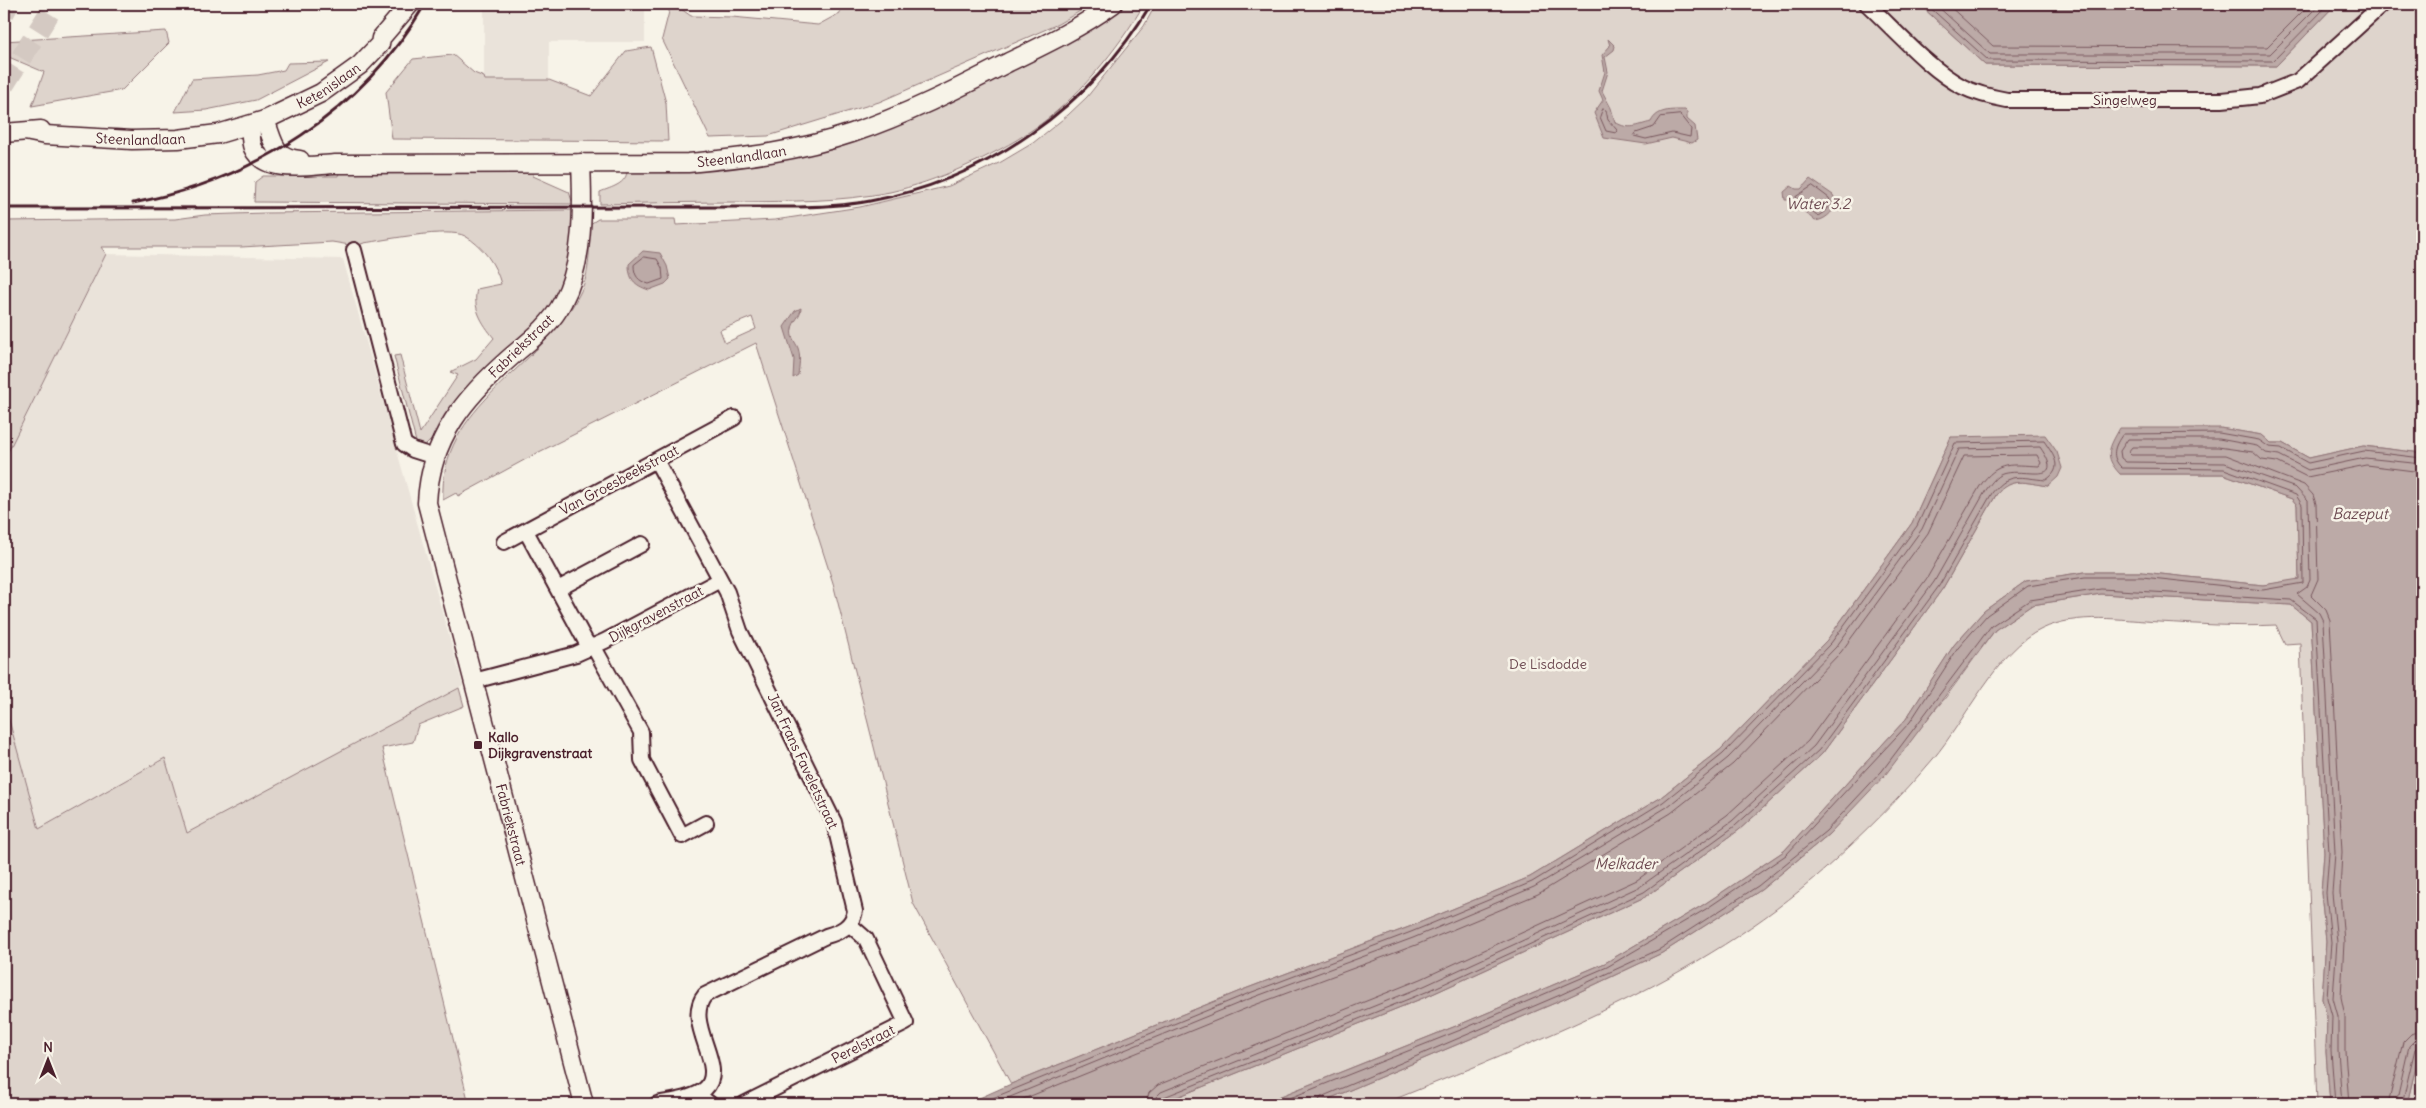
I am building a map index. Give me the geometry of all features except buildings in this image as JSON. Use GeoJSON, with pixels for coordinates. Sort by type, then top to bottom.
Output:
{"type":"FeatureCollection","features":[{"type":"Feature","properties":{"kind":"main road","name":"Ketenislaan"},"geometry":{"type":"LineString","coordinates":[[257,117],[304,103],[334,85],[371,54],[380,44],[381,38],[410,4]]}},
{"type":"Feature","properties":{"kind":"main road","name":"Steenlandlaan"},"geometry":{"type":"LineString","coordinates":[[4,133],[46,129],[178,128],[257,117],[275,147],[287,159],[335,164],[688,162],[740,158],[793,149],[844,136],[927,103],[1082,25],[1113,4]]}},
{"type":"Feature","properties":{"kind":"main road","name":"Fabriekstraat"},"geometry":{"type":"LineString","coordinates":[[581,163],[579,245],[572,281],[563,302],[547,325],[474,392],[456,416],[435,457],[428,477],[427,502],[584,1104]]}},
{"type":"Feature","properties":{"kind":"street","name":"Singelweg"},"geometry":{"type":"LineString","coordinates":[[1867,4],[1936,68],[1961,87],[1984,96],[2007,100],[2222,100],[2260,96],[2298,81],[2383,4]]}},
{"type":"Feature","properties":{"kind":"street"},"geometry":{"type":"LineString","coordinates":[[354,250],[404,444],[413,450],[435,457]]}},
{"type":"Feature","properties":{"kind":"street","name":"Van Groesbeekstraat"},"geometry":{"type":"LineString","coordinates":[[504,542],[734,418]]}},
{"type":"Feature","properties":{"kind":"street","name":"Jan Frans Faveletstraat"},"geometry":{"type":"LineString","coordinates":[[656,460],[720,580],[740,631],[834,822],[854,905],[854,916],[849,924]]}},
{"type":"Feature","properties":{"kind":"street"},"geometry":{"type":"LineString","coordinates":[[526,531],[586,642],[591,647]]}},
{"type":"Feature","properties":{"kind":"street"},"geometry":{"type":"LineString","coordinates":[[558,590],[642,544]]}},
{"type":"Feature","properties":{"kind":"street","name":"Dijkgravenstraat"},"geometry":{"type":"LineString","coordinates":[[474,681],[576,654],[605,642],[720,580]]}},
{"type":"Feature","properties":{"kind":"street","name":"Dijkgravenstraat"},"geometry":{"type":"LineString","coordinates":[[591,647],[596,651],[641,732],[642,760],[682,836],[706,824]]}},
{"type":"Feature","properties":{"kind":"street"},"geometry":{"type":"LineString","coordinates":[[657,1104],[697,1094],[705,1089],[711,1081],[712,1072],[698,1016],[700,1002],[706,995],[826,936],[839,932],[849,924]]}},
{"type":"Feature","properties":{"kind":"street","name":"Perelstraat"},"geometry":{"type":"LineString","coordinates":[[744,1104],[906,1023],[866,939],[862,933],[849,924]]}},
{"type":"Feature","properties":{"kind":"street"},"geometry":{"type":"LineString","coordinates":[[697,1094],[710,1104]]}},
{"type":"Feature","properties":{"kind":"shaded area"},"geometry":{"type":"Polygon","coordinates":[[[484,4],[645,4],[645,42],[549,42],[549,80],[484,80],[484,4]]]}},
{"type":"Feature","properties":{"kind":"shaded area"},"geometry":{"type":"Polygon","coordinates":[[[106,254],[343,259],[463,686],[187,834],[165,758],[39,829],[4,702],[4,460],[106,254]]]}},
{"type":"Feature","properties":{"kind":"green space"},"geometry":{"type":"Polygon","coordinates":[[[671,4],[674,4],[691,16],[732,17],[818,25],[840,13],[840,4],[1092,4],[1058,24],[879,102],[768,136],[710,138],[662,39],[671,4]]]}},
{"type":"Feature","properties":{"kind":"green space"},"geometry":{"type":"Polygon","coordinates":[[[1124,4],[1144,4],[1109,56],[1064,105],[1017,140],[945,175],[890,192],[834,199],[600,204],[600,192],[622,182],[627,170],[767,162],[833,148],[865,138],[926,113],[1045,54],[1100,23],[1124,4]]]}},
{"type":"Feature","properties":{"kind":"green space","name":"De Lisdodde"},"geometry":{"type":"Polygon","coordinates":[[[1156,4],[1919,4],[1985,65],[2276,66],[2336,4],[2422,4],[2422,453],[2364,446],[2309,458],[2282,443],[2271,443],[2262,435],[2220,428],[2120,474],[2223,474],[2292,499],[2297,505],[2299,580],[2263,585],[2142,572],[2085,572],[2026,581],[1984,611],[1954,645],[1906,719],[1784,851],[1703,905],[1605,963],[1461,1024],[1261,1104],[1160,1104],[1428,996],[1647,896],[1739,830],[1822,754],[1943,588],[1996,495],[2007,485],[2013,483],[2019,482],[2048,486],[1951,437],[1912,523],[1827,640],[1720,750],[1660,798],[1530,877],[1409,927],[1245,989],[1011,1084],[913,903],[833,583],[756,343],[539,452],[458,496],[456,493],[443,500],[446,467],[457,438],[474,413],[541,345],[562,321],[579,295],[586,278],[590,224],[598,219],[675,219],[676,225],[775,220],[860,207],[949,186],[1001,162],[1033,143],[1068,115],[1087,97],[1144,26],[1156,4]],[[752,317],[720,330],[725,343],[756,329],[752,317]]]}},
{"type":"Feature","properties":{"kind":"green space"},"geometry":{"type":"Polygon","coordinates":[[[166,31],[169,43],[122,90],[32,106],[44,72],[4,55],[4,41],[166,31]]]}},
{"type":"Feature","properties":{"kind":"green space"},"geometry":{"type":"Polygon","coordinates":[[[651,47],[666,103],[668,141],[392,139],[386,92],[413,59],[453,55],[474,73],[484,77],[485,80],[549,80],[591,96],[626,51],[651,47]]]}},
{"type":"Feature","properties":{"kind":"green space"},"geometry":{"type":"Polygon","coordinates":[[[329,62],[256,100],[206,110],[175,112],[192,79],[258,75],[284,70],[288,63],[329,62]]]}},
{"type":"Feature","properties":{"kind":"green space"},"geometry":{"type":"Polygon","coordinates":[[[533,171],[533,176],[569,192],[573,204],[254,202],[255,182],[263,176],[338,176],[339,172],[533,171]]]}},
{"type":"Feature","properties":{"kind":"green space"},"geometry":{"type":"Polygon","coordinates":[[[573,210],[572,257],[555,300],[534,329],[474,382],[452,406],[431,440],[425,446],[417,446],[394,356],[400,355],[420,433],[458,375],[450,372],[476,359],[494,338],[479,315],[476,296],[477,289],[501,284],[499,277],[492,263],[478,245],[465,236],[457,234],[431,233],[364,243],[356,246],[332,242],[241,247],[101,247],[106,254],[4,460],[4,221],[175,219],[205,215],[264,213],[573,210]]]}},
{"type":"Feature","properties":{"kind":"green space"},"geometry":{"type":"Polygon","coordinates":[[[2101,594],[2291,605],[2311,621],[2324,853],[2321,893],[2326,941],[2322,999],[2327,1016],[2326,1052],[2330,1104],[2317,1104],[2300,643],[2285,644],[2276,625],[2218,625],[2100,618],[2070,620],[2042,629],[2026,639],[2011,652],[1983,687],[1933,759],[1881,816],[1825,869],[1776,909],[1724,945],[1670,976],[1557,1032],[1383,1104],[1317,1104],[1562,1000],[1662,953],[1761,890],[1829,834],[1946,697],[1995,630],[2032,605],[2101,594]]]}},
{"type":"Feature","properties":{"kind":"green space"},"geometry":{"type":"Polygon","coordinates":[[[459,688],[464,706],[418,725],[413,742],[382,748],[469,1104],[4,1104],[4,702],[39,829],[165,758],[187,833],[459,688]]]}},
{"type":"Feature","properties":{"kind":"green space"},"geometry":{"type":"Polygon","coordinates":[[[2422,1041],[2422,1104],[2407,1104],[2422,1041]]]}},
{"type":"Feature","properties":{"kind":"green space"},"geometry":{"type":"Polygon","coordinates":[[[1417,1102],[1417,1104],[1383,1104],[1417,1102]]]}},
{"type":"Feature","properties":{"kind":"water"},"geometry":{"type":"Polygon","coordinates":[[[1919,4],[2336,4],[2276,66],[1985,65],[1919,4]]]}},
{"type":"Feature","properties":{"kind":"water"},"geometry":{"type":"Polygon","coordinates":[[[1608,39],[1615,46],[1614,50],[1605,57],[1608,72],[1602,91],[1611,108],[1615,122],[1629,127],[1651,122],[1661,112],[1685,110],[1687,112],[1687,119],[1695,126],[1697,140],[1692,143],[1672,138],[1646,144],[1604,138],[1594,113],[1603,100],[1599,91],[1605,72],[1602,55],[1610,46],[1608,39]]]}},
{"type":"Feature","properties":{"kind":"water","name":"Water 3.2"},"geometry":{"type":"Polygon","coordinates":[[[1810,179],[1833,195],[1837,204],[1828,216],[1815,221],[1791,200],[1785,200],[1784,192],[1791,186],[1801,189],[1810,179]]]}},
{"type":"Feature","properties":{"kind":"water"},"geometry":{"type":"Polygon","coordinates":[[[643,251],[660,253],[667,266],[670,279],[665,284],[649,290],[636,284],[631,278],[629,264],[643,251]]]}},
{"type":"Feature","properties":{"kind":"water"},"geometry":{"type":"Polygon","coordinates":[[[801,308],[792,332],[800,358],[798,375],[793,378],[794,359],[784,327],[795,311],[801,308]]]}},
{"type":"Feature","properties":{"kind":"water","name":"Bazeput"},"geometry":{"type":"Polygon","coordinates":[[[2120,428],[2220,428],[2262,435],[2271,443],[2282,443],[2309,458],[2363,446],[2422,453],[2422,1041],[2407,1104],[2330,1104],[2326,1052],[2327,1016],[2322,999],[2326,941],[2321,893],[2324,853],[2311,621],[2291,605],[2101,594],[2032,605],[1995,630],[1886,774],[1829,834],[1761,890],[1662,953],[1562,1000],[1317,1104],[1261,1104],[1461,1024],[1605,963],[1703,905],[1784,851],[1906,719],[1954,645],[1984,611],[2026,581],[2085,572],[2142,572],[2263,585],[2299,579],[2297,505],[2292,499],[2223,474],[2120,474],[2111,462],[2110,452],[2120,428]]]}},
{"type":"Feature","properties":{"kind":"water","name":"Melkader"},"geometry":{"type":"Polygon","coordinates":[[[2045,435],[2057,452],[2062,468],[2058,477],[2048,486],[2019,482],[2013,483],[2007,485],[1996,495],[1943,588],[1822,754],[1739,830],[1647,896],[1428,996],[1160,1104],[966,1104],[1245,989],[1409,927],[1530,877],[1660,798],[1720,750],[1827,640],[1912,523],[1951,437],[2045,435]]]}},
{"type":"Feature","properties":{"kind":"tunnel"},"geometry":{"type":"LineString","coordinates":[[4,13],[9,4]]}},
{"type":"Feature","properties":{"kind":"tunnel"},"geometry":{"type":"LineString","coordinates":[[4,85],[55,4]]}},
{"type":"Feature","properties":{"kind":"railway"},"geometry":{"type":"LineString","coordinates":[[133,203],[178,192],[221,177],[262,158],[301,135],[337,108],[370,77],[399,43],[425,4]]}},
{"type":"Feature","properties":{"kind":"railway"},"geometry":{"type":"LineString","coordinates":[[4,208],[797,207],[870,201],[913,191],[955,176],[995,156],[1032,133],[1067,106],[1098,75],[1126,41],[1151,4]]}},
{"type":"Feature","properties":{"kind":"place","name":"Kallo Dijkgravenstraat"},"geometry":{"type":"Point","coordinates":[478,745]}}]}
